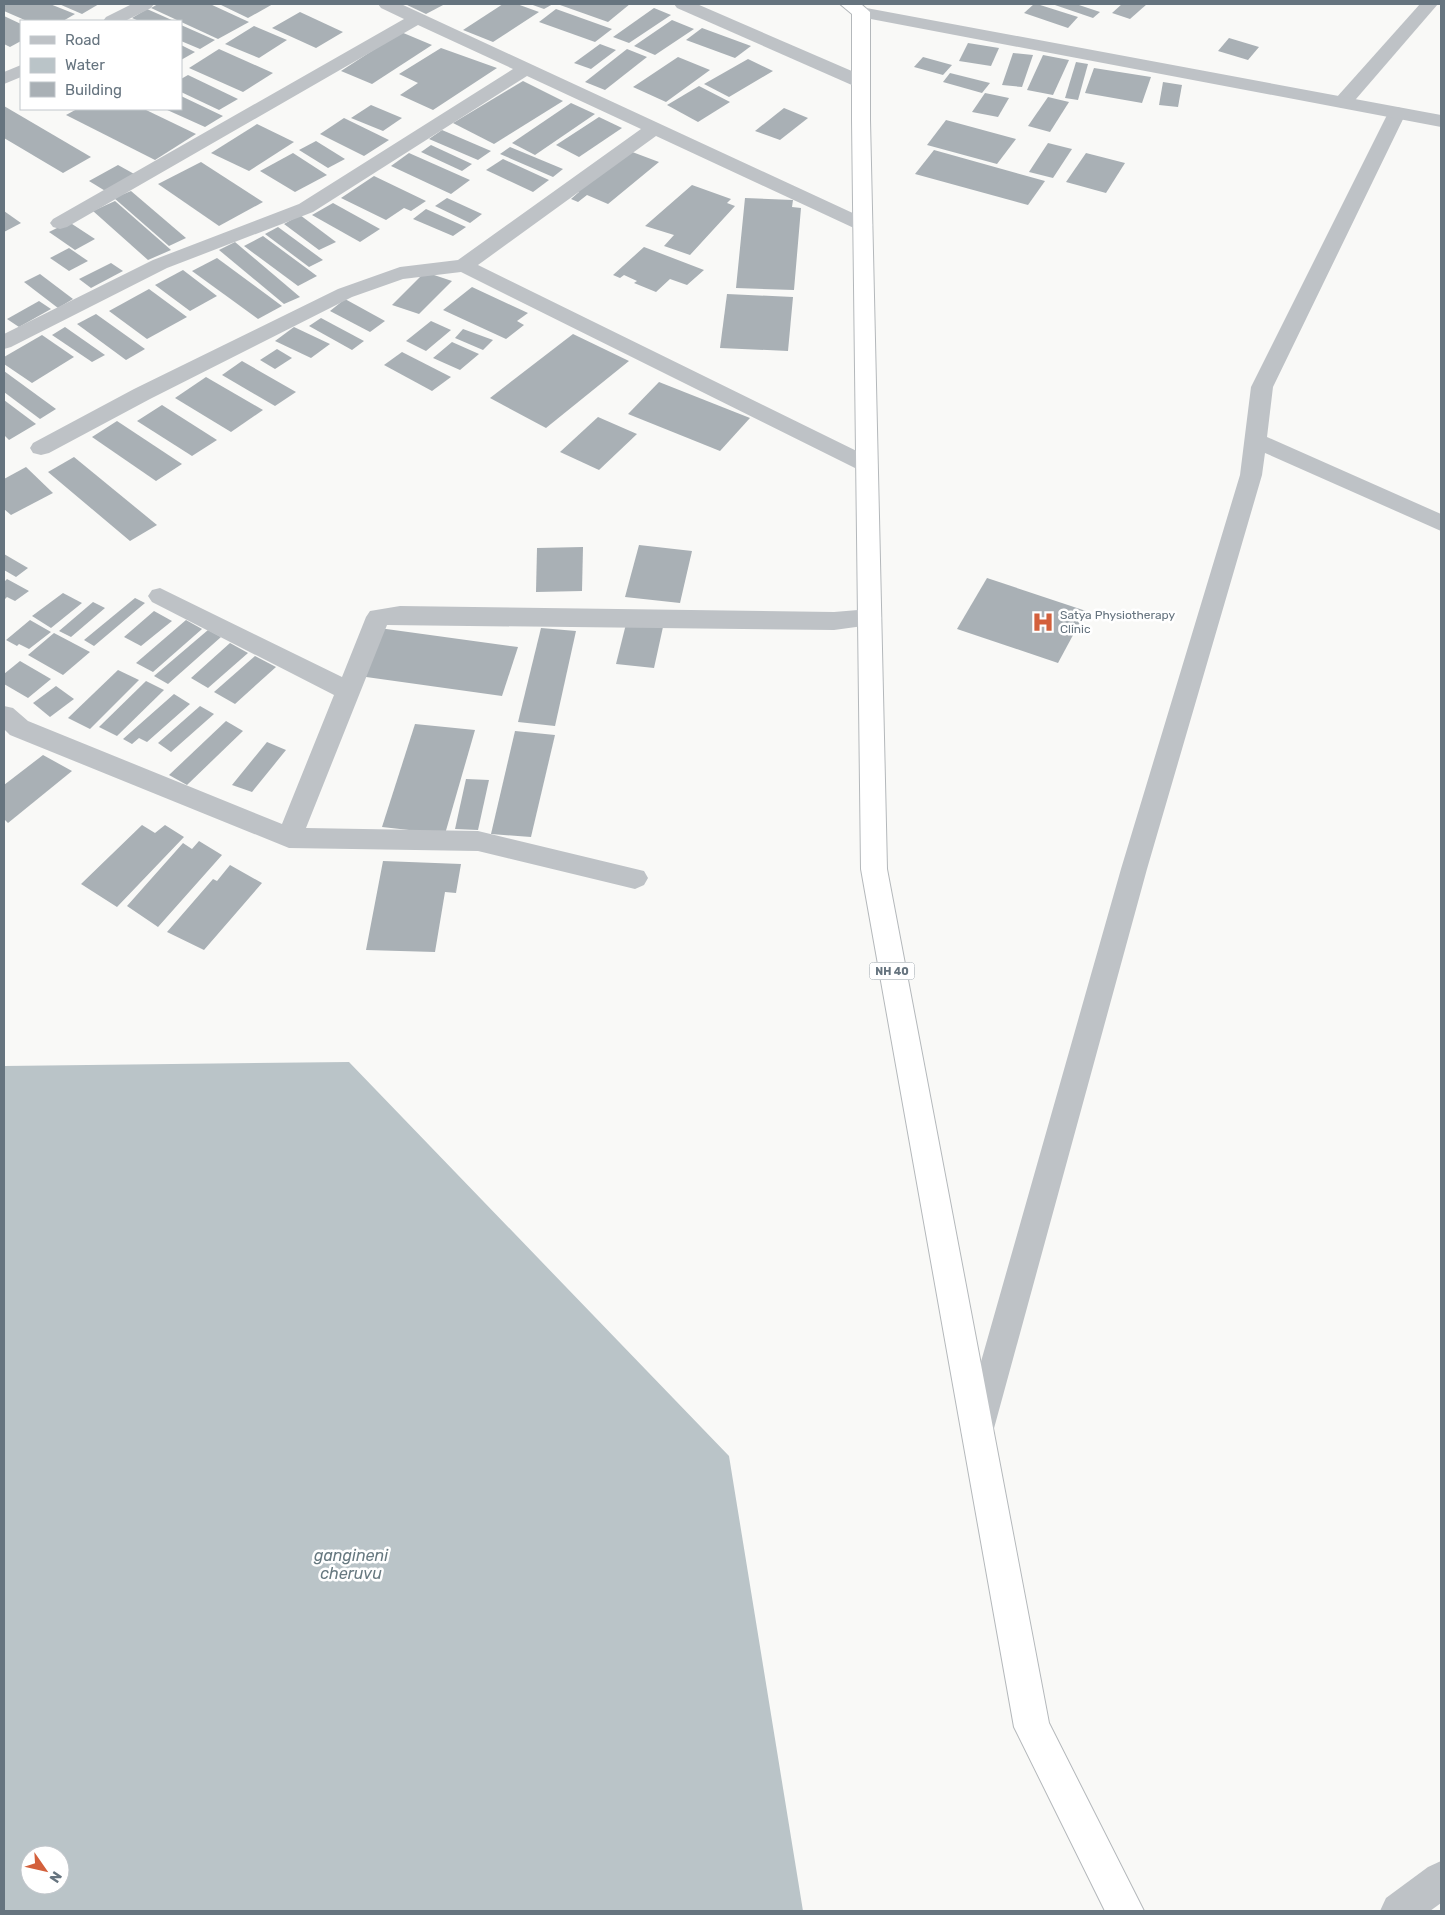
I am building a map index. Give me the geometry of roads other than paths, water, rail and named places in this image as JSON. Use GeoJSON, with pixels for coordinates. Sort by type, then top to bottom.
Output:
{"type":"FeatureCollection","features":[{"type":"Feature","properties":{"kind":"highway","name":"NH 40"},"geometry":{"type":"LineString","coordinates":[[855,8],[861,82],[874,869],[1032,1727],[1125,1911]]}},
{"type":"Feature","properties":{"kind":"street"},"geometry":{"type":"LineString","coordinates":[[114,20],[145,4]]}},
{"type":"Feature","properties":{"kind":"street"},"geometry":{"type":"LineString","coordinates":[[387,4],[863,225]]}},
{"type":"Feature","properties":{"kind":"street"},"geometry":{"type":"LineString","coordinates":[[683,4],[861,82]]}},
{"type":"Feature","properties":{"kind":"street"},"geometry":{"type":"LineString","coordinates":[[1343,102],[1429,4]]}},
{"type":"Feature","properties":{"kind":"street"},"geometry":{"type":"LineString","coordinates":[[855,8],[1441,121]]}},
{"type":"Feature","properties":{"kind":"street"},"geometry":{"type":"LineString","coordinates":[[60,222],[418,18]]}},
{"type":"Feature","properties":{"kind":"street"},"geometry":{"type":"LineString","coordinates":[[4,342],[160,264],[306,208],[527,68]]}},
{"type":"Feature","properties":{"kind":"street"},"geometry":{"type":"LineString","coordinates":[[4,79],[20,71]]}},
{"type":"Feature","properties":{"kind":"street"},"geometry":{"type":"LineString","coordinates":[[977,1432],[1134,869],[1251,475],[1262,387],[1397,113]]}},
{"type":"Feature","properties":{"kind":"street"},"geometry":{"type":"LineString","coordinates":[[42,448],[142,394],[345,293],[400,274],[464,266],[655,128]]}},
{"type":"Feature","properties":{"kind":"street"},"geometry":{"type":"LineString","coordinates":[[464,266],[868,465]]}},
{"type":"Feature","properties":{"kind":"street"},"geometry":{"type":"LineString","coordinates":[[1255,440],[1441,523]]}},
{"type":"Feature","properties":{"kind":"street"},"geometry":{"type":"LineString","coordinates":[[160,596],[348,691]]}},
{"type":"Feature","properties":{"kind":"street"},"geometry":{"type":"LineString","coordinates":[[289,838],[378,617],[400,615],[834,622],[870,618]]}},
{"type":"Feature","properties":{"kind":"street"},"geometry":{"type":"LineString","coordinates":[[4,715],[19,728],[289,838],[478,840],[635,878]]}},
{"type":"Feature","properties":{"kind":"street"},"geometry":{"type":"LineString","coordinates":[[1399,1911],[1441,1880]]}},
{"type":"Feature","properties":{"kind":"water","name":"gangineni cheruvu"},"geometry":{"type":"Polygon","coordinates":[[[349,1062],[729,1456],[803,1911],[4,1911],[4,1066],[349,1062]]]}},
{"type":"Feature","properties":{"kind":"place","name":"Satya Physiotherapy Clinic"},"geometry":{"type":"Point","coordinates":[1043,622]}}]}
